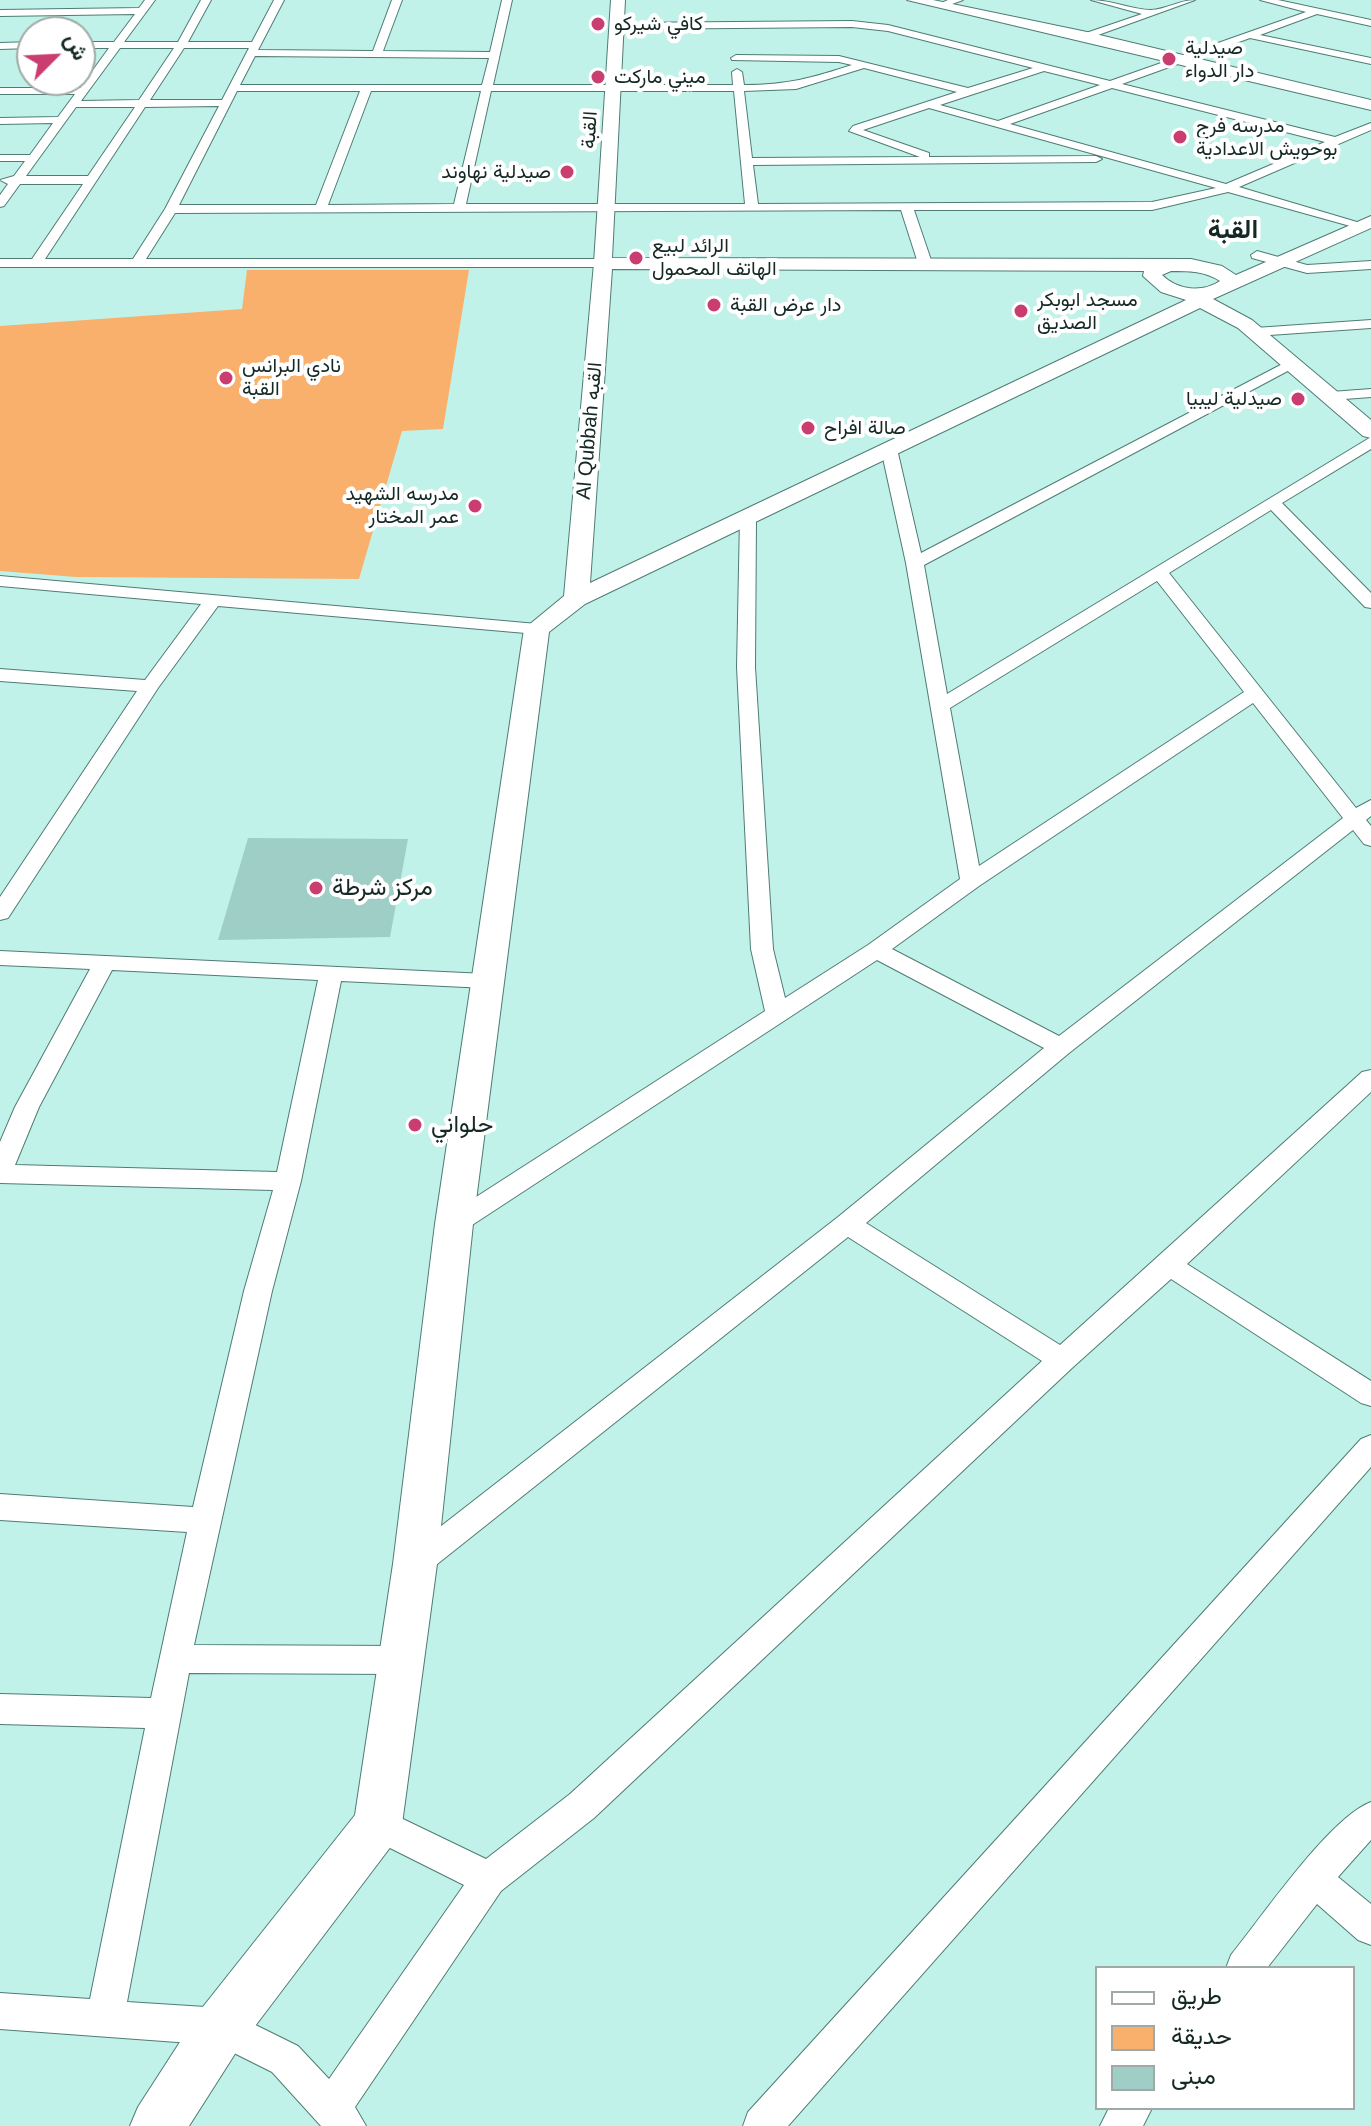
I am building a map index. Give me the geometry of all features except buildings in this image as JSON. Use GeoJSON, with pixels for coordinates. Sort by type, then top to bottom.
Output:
{"type":"FeatureCollection","features":[{"type":"Feature","properties":{"kind":"street"},"geometry":{"type":"LineString","coordinates":[[96,66],[150,0]]}},
{"type":"Feature","properties":{"kind":"street"},"geometry":{"type":"LineString","coordinates":[[37,262],[181,45],[206,0]]}},
{"type":"Feature","properties":{"kind":"street"},"geometry":{"type":"LineString","coordinates":[[138,261],[171,209],[279,0]]}},
{"type":"Feature","properties":{"kind":"street"},"geometry":{"type":"LineString","coordinates":[[377,54],[397,0]]}},
{"type":"Feature","properties":{"kind":"street"},"geometry":{"type":"LineString","coordinates":[[459,209],[507,0]]}},
{"type":"Feature","properties":{"kind":"street","name":"القبة"},"geometry":{"type":"LineString","coordinates":[[603,263],[618,0]]}},
{"type":"Feature","properties":{"kind":"street"},"geometry":{"type":"LineString","coordinates":[[914,0],[951,2],[1371,105]]}},
{"type":"Feature","properties":{"kind":"street"},"geometry":{"type":"LineString","coordinates":[[1096,0],[1153,13]]}},
{"type":"Feature","properties":{"kind":"street"},"geometry":{"type":"LineString","coordinates":[[1087,36],[1190,0]]}},
{"type":"Feature","properties":{"kind":"street"},"geometry":{"type":"LineString","coordinates":[[1265,0],[1371,23]]}},
{"type":"Feature","properties":{"kind":"street"},"geometry":{"type":"LineString","coordinates":[[0,13],[142,11]]}},
{"type":"Feature","properties":{"kind":"street"},"geometry":{"type":"LineString","coordinates":[[1000,124],[1317,11]]}},
{"type":"Feature","properties":{"kind":"street"},"geometry":{"type":"LineString","coordinates":[[74,16],[77,12]]}},
{"type":"Feature","properties":{"kind":"street"},"geometry":{"type":"LineString","coordinates":[[849,12],[852,24]]}},
{"type":"Feature","properties":{"kind":"street"},"geometry":{"type":"LineString","coordinates":[[735,42],[852,24],[917,34],[1335,141]]}},
{"type":"Feature","properties":{"kind":"street"},"geometry":{"type":"LineString","coordinates":[[618,26],[868,64],[970,92]]}},
{"type":"Feature","properties":{"kind":"street"},"geometry":{"type":"LineString","coordinates":[[1253,36],[1371,61]]}},
{"type":"Feature","properties":{"kind":"street"},"geometry":{"type":"LineString","coordinates":[[735,42],[752,208]]}},
{"type":"Feature","properties":{"kind":"street"},"geometry":{"type":"LineString","coordinates":[[96,45],[495,55]]}},
{"type":"Feature","properties":{"kind":"street"},"geometry":{"type":"LineString","coordinates":[[233,88],[787,88],[868,64]]}},
{"type":"Feature","properties":{"kind":"street"},"geometry":{"type":"LineString","coordinates":[[948,162],[855,131],[1046,67]]}},
{"type":"Feature","properties":{"kind":"street"},"geometry":{"type":"LineString","coordinates":[[321,208],[367,88]]}},
{"type":"Feature","properties":{"kind":"street"},"geometry":{"type":"LineString","coordinates":[[0,203],[79,96]]}},
{"type":"Feature","properties":{"kind":"street"},"geometry":{"type":"LineString","coordinates":[[73,104],[226,103]]}},
{"type":"Feature","properties":{"kind":"street"},"geometry":{"type":"LineString","coordinates":[[929,105],[1366,223]]}},
{"type":"Feature","properties":{"kind":"street"},"geometry":{"type":"LineString","coordinates":[[0,121],[61,120]]}},
{"type":"Feature","properties":{"kind":"street"},"geometry":{"type":"LineString","coordinates":[[171,209],[1122,208],[1196,199],[1371,126]]}},
{"type":"Feature","properties":{"kind":"street"},"geometry":{"type":"LineString","coordinates":[[0,158],[33,158]]}},
{"type":"Feature","properties":{"kind":"street"},"geometry":{"type":"LineString","coordinates":[[747,162],[1119,158]]}},
{"type":"Feature","properties":{"kind":"street"},"geometry":{"type":"LineString","coordinates":[[0,180],[91,180]]}},
{"type":"Feature","properties":{"kind":"street"},"geometry":{"type":"LineString","coordinates":[[907,209],[925,263]]}},
{"type":"Feature","properties":{"kind":"street"},"geometry":{"type":"LineString","coordinates":[[1210,291],[1282,263],[1366,223]]}},
{"type":"Feature","properties":{"kind":"street"},"geometry":{"type":"LineString","coordinates":[[0,263],[1168,266],[1244,257],[1328,239]]}},
{"type":"Feature","properties":{"kind":"street"},"geometry":{"type":"LineString","coordinates":[[1244,257],[1314,269],[1371,265]]}},
{"type":"Feature","properties":{"kind":"street","name":"Al Qubbah القبه"},"geometry":{"type":"LineString","coordinates":[[576,599],[603,263]]}},
{"type":"Feature","properties":{"kind":"street"},"geometry":{"type":"LineString","coordinates":[[0,581],[537,629],[576,599],[1161,320],[1229,278],[1215,270],[1191,265]]}},
{"type":"Feature","properties":{"kind":"street"},"geometry":{"type":"LineString","coordinates":[[1161,320],[1153,272],[1168,266]]}},
{"type":"Feature","properties":{"kind":"street"},"geometry":{"type":"LineString","coordinates":[[1154,281],[1237,299],[1250,328]]}},
{"type":"Feature","properties":{"kind":"street"},"geometry":{"type":"LineString","coordinates":[[1210,291],[1371,431]]}},
{"type":"Feature","properties":{"kind":"street"},"geometry":{"type":"LineString","coordinates":[[1250,328],[1371,324]]}},
{"type":"Feature","properties":{"kind":"street"},"geometry":{"type":"LineString","coordinates":[[915,563],[1292,363]]}},
{"type":"Feature","properties":{"kind":"street"},"geometry":{"type":"LineString","coordinates":[[1331,396],[1371,393]]}},
{"type":"Feature","properties":{"kind":"street"},"geometry":{"type":"LineString","coordinates":[[939,707],[1371,442]]}},
{"type":"Feature","properties":{"kind":"street"},"geometry":{"type":"LineString","coordinates":[[889,449],[915,563],[971,881]]}},
{"type":"Feature","properties":{"kind":"street"},"geometry":{"type":"LineString","coordinates":[[1272,502],[1371,603]]}},
{"type":"Feature","properties":{"kind":"street"},"geometry":{"type":"LineString","coordinates":[[748,518],[746,667],[761,933],[777,1013]]}},
{"type":"Feature","properties":{"kind":"street"},"geometry":{"type":"LineString","coordinates":[[1158,571],[1254,694],[1362,813],[1371,840]]}},
{"type":"Feature","properties":{"kind":"street"},"geometry":{"type":"LineString","coordinates":[[1,908],[150,686],[213,601]]}},
{"type":"Feature","properties":{"kind":"street"},"geometry":{"type":"LineString","coordinates":[[157,2126],[221,2027],[378,1824],[415,1564],[486,981],[537,629]]}},
{"type":"Feature","properties":{"kind":"street"},"geometry":{"type":"LineString","coordinates":[[0,675],[150,686]]}},
{"type":"Feature","properties":{"kind":"street"},"geometry":{"type":"LineString","coordinates":[[454,1224],[876,950],[971,881],[1254,694]]}},
{"type":"Feature","properties":{"kind":"street"},"geometry":{"type":"LineString","coordinates":[[415,1564],[847,1224],[1061,1047],[1362,813]]}},
{"type":"Feature","properties":{"kind":"street"},"geometry":{"type":"LineString","coordinates":[[876,950],[1061,1047]]}},
{"type":"Feature","properties":{"kind":"street"},"geometry":{"type":"LineString","coordinates":[[0,958],[486,981]]}},
{"type":"Feature","properties":{"kind":"street"},"geometry":{"type":"LineString","coordinates":[[105,963],[33,1095],[0,1173],[288,1181]]}},
{"type":"Feature","properties":{"kind":"street"},"geometry":{"type":"LineString","coordinates":[[105,2018],[204,1520],[258,1291],[288,1181],[331,974]]}},
{"type":"Feature","properties":{"kind":"street"},"geometry":{"type":"LineString","coordinates":[[0,2011],[221,2027],[285,2059],[339,2117],[489,1879],[582,1806],[1371,1078]]}},
{"type":"Feature","properties":{"kind":"street"},"geometry":{"type":"LineString","coordinates":[[847,1224],[1062,1360]]}},
{"type":"Feature","properties":{"kind":"street"},"geometry":{"type":"LineString","coordinates":[[1169,1265],[1371,1395]]}},
{"type":"Feature","properties":{"kind":"street"},"geometry":{"type":"LineString","coordinates":[[762,2126],[1371,1447]]}},
{"type":"Feature","properties":{"kind":"street"},"geometry":{"type":"LineString","coordinates":[[0,1507],[204,1520]]}},
{"type":"Feature","properties":{"kind":"street"},"geometry":{"type":"LineString","coordinates":[[175,1659],[401,1660]]}},
{"type":"Feature","properties":{"kind":"street"},"geometry":{"type":"LineString","coordinates":[[0,1709],[165,1713]]}},
{"type":"Feature","properties":{"kind":"street"},"geometry":{"type":"LineString","coordinates":[[1246,1966],[1349,1836],[1371,1818]]}},
{"type":"Feature","properties":{"kind":"street"},"geometry":{"type":"LineString","coordinates":[[378,1824],[489,1879]]}},
{"type":"Feature","properties":{"kind":"street"},"geometry":{"type":"LineString","coordinates":[[1314,1879],[1371,1927]]}},
{"type":"Feature","properties":{"kind":"green space","name":"نادي البرانس القبة"},"geometry":{"type":"Polygon","coordinates":[[[247,270],[469,270],[443,429],[402,431],[359,579],[76,577],[0,571],[0,326],[242,309],[247,270]]]}},
{"type":"Feature","properties":{"kind":"place","name":"كافي شيركو"},"geometry":{"type":"Point","coordinates":[598,24]}},
{"type":"Feature","properties":{"kind":"place","name":"صيدلية دار الدواء"},"geometry":{"type":"Point","coordinates":[1169,59]}},
{"type":"Feature","properties":{"kind":"place","name":"ميني ماركت"},"geometry":{"type":"Point","coordinates":[598,77]}},
{"type":"Feature","properties":{"kind":"place","name":"مدرسه فرج بوحويش الاعدادية"},"geometry":{"type":"Point","coordinates":[1180,137]}},
{"type":"Feature","properties":{"kind":"place","name":"صيدلية نهاوند"},"geometry":{"type":"Point","coordinates":[567,172]}},
{"type":"Feature","properties":{"kind":"place","name":"الرائد لبيع الهاتف المحمول"},"geometry":{"type":"Point","coordinates":[636,258]}},
{"type":"Feature","properties":{"kind":"place","name":"دار عرض القبة"},"geometry":{"type":"Point","coordinates":[714,305]}},
{"type":"Feature","properties":{"kind":"place","name":"مسجد ابوبكر الصديق"},"geometry":{"type":"Point","coordinates":[1021,311]}},
{"type":"Feature","properties":{"kind":"place","name":"نادي البرانس القبة"},"geometry":{"type":"Point","coordinates":[226,378]}},
{"type":"Feature","properties":{"kind":"place","name":"صيدلية ليبيا"},"geometry":{"type":"Point","coordinates":[1298,399]}},
{"type":"Feature","properties":{"kind":"place","name":"صالة افراح"},"geometry":{"type":"Point","coordinates":[808,428]}},
{"type":"Feature","properties":{"kind":"place","name":"مدرسه الشهيد عمر المختار"},"geometry":{"type":"Point","coordinates":[475,506]}},
{"type":"Feature","properties":{"kind":"place","name":"مركز شرطة"},"geometry":{"type":"Point","coordinates":[316,888]}},
{"type":"Feature","properties":{"kind":"place","name":"حلواني"},"geometry":{"type":"Point","coordinates":[415,1125]}},
{"type":"Feature","properties":{"kind":"district","name":"القبة"},"geometry":{"type":"Point","coordinates":[1233,231]}}]}
